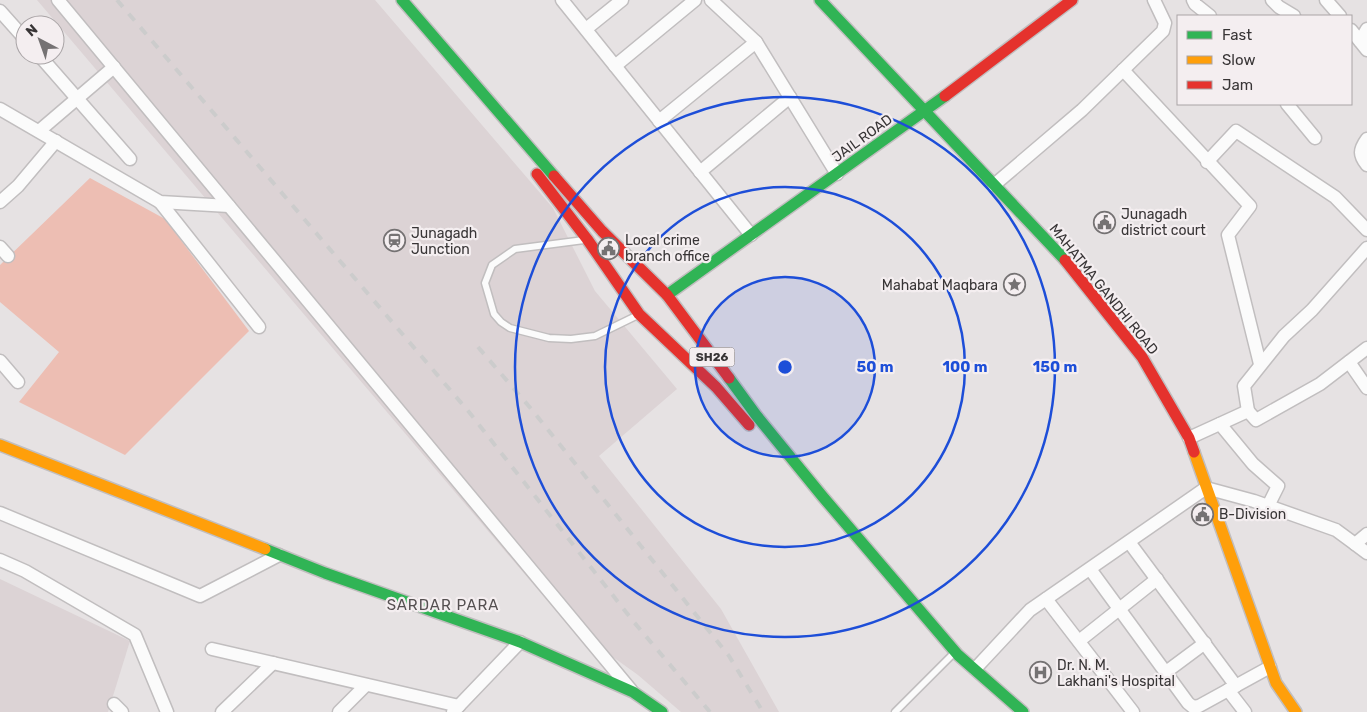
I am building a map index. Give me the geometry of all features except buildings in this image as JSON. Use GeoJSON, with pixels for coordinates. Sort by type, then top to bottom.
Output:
{"type":"FeatureCollection","features":[{"type":"Feature","properties":{"kind":"street"},"geometry":{"type":"LineString","coordinates":[[58,0],[633,692]]}},
{"type":"Feature","properties":{"kind":"street","name":"SH26"},"geometry":{"type":"LineString","coordinates":[[390,0],[507,134],[587,239],[636,283],[667,295],[687,343],[716,387],[952,655],[974,669],[1023,712]]}},
{"type":"Feature","properties":{"kind":"street","name":"SH26"},"geometry":{"type":"LineString","coordinates":[[402,0],[602,231],[636,283],[639,314],[687,343],[756,416],[952,655],[960,672]]}},
{"type":"Feature","properties":{"kind":"street"},"geometry":{"type":"LineString","coordinates":[[562,0],[751,236]]}},
{"type":"Feature","properties":{"kind":"street"},"geometry":{"type":"LineString","coordinates":[[586,30],[622,0]]}},
{"type":"Feature","properties":{"kind":"street"},"geometry":{"type":"LineString","coordinates":[[615,66],[695,0]]}},
{"type":"Feature","properties":{"kind":"street"},"geometry":{"type":"LineString","coordinates":[[711,0],[756,42],[837,174]]}},
{"type":"Feature","properties":{"kind":"street","name":"MAHATMA GANDHI ROAD"},"geometry":{"type":"LineString","coordinates":[[820,0],[1058,252],[1142,357],[1189,438],[1276,683],[1296,712]]}},
{"type":"Feature","properties":{"kind":"street","name":"JAIL ROAD"},"geometry":{"type":"LineString","coordinates":[[667,295],[925,111],[1072,0]]}},
{"type":"Feature","properties":{"kind":"street"},"geometry":{"type":"LineString","coordinates":[[994,185],[1082,110],[1163,31],[1165,23],[1154,0]]}},
{"type":"Feature","properties":{"kind":"street"},"geometry":{"type":"LineString","coordinates":[[1193,0],[1195,4],[1209,15]]}},
{"type":"Feature","properties":{"kind":"street"},"geometry":{"type":"LineString","coordinates":[[1272,0],[1292,15]]}},
{"type":"Feature","properties":{"kind":"street"},"geometry":{"type":"LineString","coordinates":[[1326,0],[1339,15]]}},
{"type":"Feature","properties":{"kind":"street"},"geometry":{"type":"LineString","coordinates":[[0,11],[15,28]]}},
{"type":"Feature","properties":{"kind":"street"},"geometry":{"type":"LineString","coordinates":[[1365,46],[1367,29]]}},
{"type":"Feature","properties":{"kind":"street"},"geometry":{"type":"LineString","coordinates":[[1352,31],[1365,46]]}},
{"type":"Feature","properties":{"kind":"street"},"geometry":{"type":"LineString","coordinates":[[659,121],[756,42]]}},
{"type":"Feature","properties":{"kind":"street"},"geometry":{"type":"LineString","coordinates":[[48,65],[130,159]]}},
{"type":"Feature","properties":{"kind":"street"},"geometry":{"type":"LineString","coordinates":[[40,131],[114,67]]}},
{"type":"Feature","properties":{"kind":"street"},"geometry":{"type":"LineString","coordinates":[[1123,70],[1250,206],[1228,235],[1260,364]]}},
{"type":"Feature","properties":{"kind":"street"},"geometry":{"type":"LineString","coordinates":[[700,172],[790,97]]}},
{"type":"Feature","properties":{"kind":"street"},"geometry":{"type":"LineString","coordinates":[[1288,105],[1315,138]]}},
{"type":"Feature","properties":{"kind":"street"},"geometry":{"type":"LineString","coordinates":[[0,109],[160,202],[259,327]]}},
{"type":"Feature","properties":{"kind":"street"},"geometry":{"type":"LineString","coordinates":[[1207,162],[1236,131],[1335,197],[1367,230]]}},
{"type":"Feature","properties":{"kind":"street"},"geometry":{"type":"LineString","coordinates":[[1367,139],[1360,152],[1360,156],[1367,165]]}},
{"type":"Feature","properties":{"kind":"street"},"geometry":{"type":"LineString","coordinates":[[0,202],[18,186],[56,141]]}},
{"type":"Feature","properties":{"kind":"street"},"geometry":{"type":"LineString","coordinates":[[160,202],[229,206]]}},
{"type":"Feature","properties":{"kind":"street"},"geometry":{"type":"LineString","coordinates":[[1367,248],[1312,310],[1284,336],[1260,364],[1244,386],[1248,411],[1256,420],[1320,384],[1367,348]]}},
{"type":"Feature","properties":{"kind":"street"},"geometry":{"type":"LineString","coordinates":[[0,361],[18,382]]}},
{"type":"Feature","properties":{"kind":"street"},"geometry":{"type":"LineString","coordinates":[[1349,362],[1367,388]]}},
{"type":"Feature","properties":{"kind":"street"},"geometry":{"type":"LineString","coordinates":[[1189,438],[1248,411]]}},
{"type":"Feature","properties":{"kind":"street"},"geometry":{"type":"LineString","coordinates":[[1220,424],[1253,464],[1278,486],[1268,506]]}},
{"type":"Feature","properties":{"kind":"street"},"geometry":{"type":"LineString","coordinates":[[0,445],[325,573],[520,642],[633,692],[662,712]]}},
{"type":"Feature","properties":{"kind":"street"},"geometry":{"type":"LineString","coordinates":[[974,669],[1030,610],[1206,488],[1268,506],[1336,530],[1367,553]]}},
{"type":"Feature","properties":{"kind":"street"},"geometry":{"type":"LineString","coordinates":[[0,513],[200,596],[279,555]]}},
{"type":"Feature","properties":{"kind":"street"},"geometry":{"type":"LineString","coordinates":[[1355,544],[1367,534]]}},
{"type":"Feature","properties":{"kind":"street"},"geometry":{"type":"LineString","coordinates":[[1129,542],[1205,643],[1245,712]]}},
{"type":"Feature","properties":{"kind":"street"},"geometry":{"type":"LineString","coordinates":[[0,560],[25,571],[136,635],[167,712]]}},
{"type":"Feature","properties":{"kind":"street"},"geometry":{"type":"LineString","coordinates":[[1090,569],[1188,703],[1193,707],[1199,706],[1270,667]]}},
{"type":"Feature","properties":{"kind":"street"},"geometry":{"type":"LineString","coordinates":[[1078,641],[1157,579]]}},
{"type":"Feature","properties":{"kind":"street"},"geometry":{"type":"LineString","coordinates":[[1046,599],[1133,712]]}},
{"type":"Feature","properties":{"kind":"street"},"geometry":{"type":"LineString","coordinates":[[212,649],[366,685],[456,709],[520,642]]}},
{"type":"Feature","properties":{"kind":"street"},"geometry":{"type":"LineString","coordinates":[[1166,672],[1205,643]]}},
{"type":"Feature","properties":{"kind":"street"},"geometry":{"type":"LineString","coordinates":[[222,712],[273,663]]}},
{"type":"Feature","properties":{"kind":"street"},"geometry":{"type":"LineString","coordinates":[[339,712],[366,685]]}},
{"type":"Feature","properties":{"kind":"lane"},"geometry":{"type":"LineString","coordinates":[[587,239],[515,249],[498,260],[492,265],[485,283],[494,314],[510,328],[548,338],[571,338],[595,336],[639,314]]}},
{"type":"Feature","properties":{"kind":"lane"},"geometry":{"type":"LineString","coordinates":[[895,712],[952,655]]}},
{"type":"Feature","properties":{"kind":"shaded area"},"geometry":{"type":"Polygon","coordinates":[[[37,0],[375,0],[553,208],[595,291],[677,389],[599,456],[721,609],[779,712],[681,712],[638,675],[567,624],[65,33],[65,15],[50,15],[37,0]]]}},
{"type":"Feature","properties":{"kind":"shaded area"},"geometry":{"type":"Polygon","coordinates":[[[90,178],[165,219],[249,331],[125,455],[19,402],[59,352],[0,302],[0,265],[90,178]]]}},
{"type":"Feature","properties":{"kind":"shaded area"},"geometry":{"type":"Polygon","coordinates":[[[0,579],[130,641],[108,712],[0,712],[0,579]]]}},
{"type":"Feature","properties":{"kind":"railway"},"geometry":{"type":"LineString","coordinates":[[117,0],[469,412],[633,621],[710,712]]}},
{"type":"Feature","properties":{"kind":"railway"},"geometry":{"type":"LineString","coordinates":[[478,347],[533,411],[729,656],[763,712]]}},
{"type":"Feature","properties":{"kind":"traffic: fast"},"geometry":{"type":"LineString","coordinates":[[402,0],[554,176]]}},
{"type":"Feature","properties":{"kind":"traffic: fast"},"geometry":{"type":"LineString","coordinates":[[820,0],[1065,260]]}},
{"type":"Feature","properties":{"kind":"traffic: fast"},"geometry":{"type":"LineString","coordinates":[[667,295],[945,96]]}},
{"type":"Feature","properties":{"kind":"traffic: fast"},"geometry":{"type":"LineString","coordinates":[[729,378],[756,415],[823,497],[958,655],[1023,712]]}},
{"type":"Feature","properties":{"kind":"traffic: fast"},"geometry":{"type":"LineString","coordinates":[[265,549],[325,573],[520,642],[633,692],[662,712]]}},
{"type":"Feature","properties":{"kind":"traffic: slow"},"geometry":{"type":"LineString","coordinates":[[0,445],[265,549]]}},
{"type":"Feature","properties":{"kind":"traffic: slow"},"geometry":{"type":"LineString","coordinates":[[1194,452],[1276,683],[1296,712]]}},
{"type":"Feature","properties":{"kind":"traffic: jam"},"geometry":{"type":"LineString","coordinates":[[945,96],[1072,0]]}},
{"type":"Feature","properties":{"kind":"traffic: jam"},"geometry":{"type":"LineString","coordinates":[[537,174],[587,239],[639,314],[716,387],[749,425]]}},
{"type":"Feature","properties":{"kind":"traffic: jam"},"geometry":{"type":"LineString","coordinates":[[554,176],[602,231],[667,295],[729,378]]}},
{"type":"Feature","properties":{"kind":"traffic: jam"},"geometry":{"type":"LineString","coordinates":[[1065,260],[1142,357],[1189,438],[1194,452]]}},
{"type":"Feature","properties":{"kind":"place","name":"Junagadh district court"},"geometry":{"type":"Point","coordinates":[1105,222]}},
{"type":"Feature","properties":{"kind":"place","name":"Junagadh Junction"},"geometry":{"type":"Point","coordinates":[395,241]}},
{"type":"Feature","properties":{"kind":"place","name":"Local crime branch office"},"geometry":{"type":"Point","coordinates":[609,248]}},
{"type":"Feature","properties":{"kind":"place","name":"Mahabat Maqbara"},"geometry":{"type":"Point","coordinates":[1014,285]}},
{"type":"Feature","properties":{"kind":"place","name":"B-Division"},"geometry":{"type":"Point","coordinates":[1203,514]}},
{"type":"Feature","properties":{"kind":"place","name":"Dr. N. M. Lakhani's Hospital"},"geometry":{"type":"Point","coordinates":[1041,673]}},
{"type":"Feature","properties":{"kind":"district","name":"SARDAR PARA"},"geometry":{"type":"Point","coordinates":[443,605]}}]}
